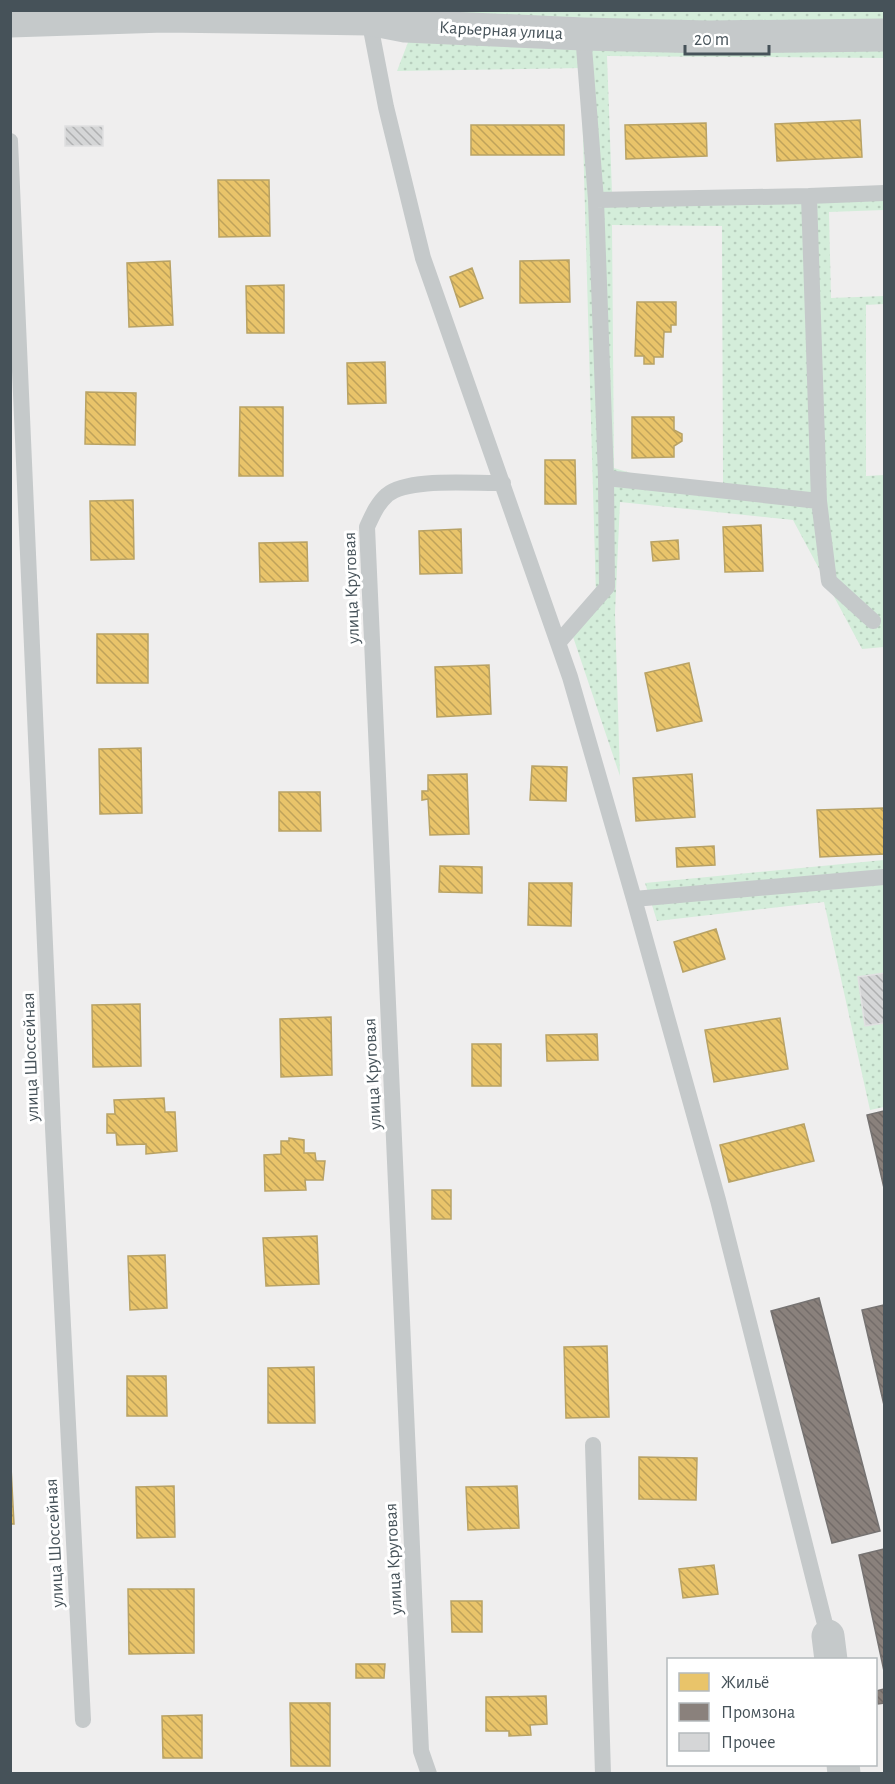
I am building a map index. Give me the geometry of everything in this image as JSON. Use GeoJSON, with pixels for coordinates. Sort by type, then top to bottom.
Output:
{"type":"FeatureCollection","features":[{"type":"Feature","properties":{"kind":"street","name":"Карьерная улица"},"geometry":{"type":"LineString","coordinates":[[10,21],[164,15],[405,18],[584,34],[710,37],[836,22],[885,35]]}},
{"type":"Feature","properties":{"kind":"lane"},"geometry":{"type":"LineString","coordinates":[[369,19],[386,107],[423,258],[558,643],[634,899],[718,1200],[830,1648]]}},
{"type":"Feature","properties":{"kind":"lane"},"geometry":{"type":"LineString","coordinates":[[558,643],[607,587],[606,478],[596,200],[584,34]]}},
{"type":"Feature","properties":{"kind":"lane","name":"улица Шоссейная"},"geometry":{"type":"LineString","coordinates":[[10,141],[52,1128],[83,1720]]}},
{"type":"Feature","properties":{"kind":"lane"},"geometry":{"type":"LineString","coordinates":[[596,200],[885,193]]}},
{"type":"Feature","properties":{"kind":"lane"},"geometry":{"type":"LineString","coordinates":[[808,196],[819,501],[829,581],[873,621]]}},
{"type":"Feature","properties":{"kind":"lane"},"geometry":{"type":"LineString","coordinates":[[606,478],[819,501]]}},
{"type":"Feature","properties":{"kind":"lane","name":"улица Круговая"},"geometry":{"type":"LineString","coordinates":[[429,1773],[421,1739],[367,527],[376,508],[388,494],[412,485],[503,483]]}},
{"type":"Feature","properties":{"kind":"lane"},"geometry":{"type":"LineString","coordinates":[[634,899],[885,877]]}},
{"type":"Feature","properties":{"kind":"lane"},"geometry":{"type":"LineString","coordinates":[[592,1445],[603,1773]]}},
{"type":"Feature","properties":{"kind":"green space"},"geometry":{"type":"Polygon","coordinates":[[[420,11],[884,11],[884,58],[607,56],[612,193],[884,191],[884,210],[829,212],[831,298],[884,296],[884,304],[866,305],[866,476],[884,475],[884,647],[862,649],[793,520],[620,502],[615,613],[620,776],[568,622],[596,596],[581,68],[397,71],[420,11]],[[612,225],[614,468],[654,480],[723,483],[722,226],[612,225]]]}},
{"type":"Feature","properties":{"kind":"green space"},"geometry":{"type":"Polygon","coordinates":[[[884,860],[884,1107],[870,1110],[824,902],[657,921],[645,883],[884,860]]]}},
{"type":"Feature","properties":{"kind":"building: Жильё"},"geometry":{"type":"Polygon","coordinates":[[[860,120],[862,157],[777,161],[775,124],[860,120]]]}},
{"type":"Feature","properties":{"kind":"building: Жильё"},"geometry":{"type":"Polygon","coordinates":[[[706,123],[707,156],[626,159],[625,125],[706,123]]]}},
{"type":"Feature","properties":{"kind":"building: Жильё"},"geometry":{"type":"Polygon","coordinates":[[[471,125],[564,125],[564,155],[471,155],[471,125]]]}},
{"type":"Feature","properties":{"kind":"building: Жильё"},"geometry":{"type":"Polygon","coordinates":[[[218,180],[269,180],[270,236],[219,237],[218,180]]]}},
{"type":"Feature","properties":{"kind":"building: Жильё"},"geometry":{"type":"Polygon","coordinates":[[[569,260],[570,302],[520,303],[520,261],[569,260]]]}},
{"type":"Feature","properties":{"kind":"building: Жильё"},"geometry":{"type":"Polygon","coordinates":[[[170,261],[173,325],[129,327],[127,263],[170,261]]]}},
{"type":"Feature","properties":{"kind":"building: Жильё"},"geometry":{"type":"Polygon","coordinates":[[[472,268],[483,298],[460,307],[450,277],[472,268]]]}},
{"type":"Feature","properties":{"kind":"building: Жильё"},"geometry":{"type":"Polygon","coordinates":[[[284,285],[284,333],[247,333],[246,286],[284,285]]]}},
{"type":"Feature","properties":{"kind":"building: Жильё"},"geometry":{"type":"Polygon","coordinates":[[[637,302],[676,302],[676,325],[671,325],[671,332],[664,332],[663,357],[654,357],[654,364],[644,364],[644,356],[635,356],[637,302]]]}},
{"type":"Feature","properties":{"kind":"building: Жильё"},"geometry":{"type":"Polygon","coordinates":[[[385,362],[386,403],[348,404],[347,363],[385,362]]]}},
{"type":"Feature","properties":{"kind":"building: Жильё"},"geometry":{"type":"Polygon","coordinates":[[[86,392],[136,393],[135,445],[85,444],[86,392]]]}},
{"type":"Feature","properties":{"kind":"building: Жильё"},"geometry":{"type":"Polygon","coordinates":[[[240,407],[283,407],[283,476],[239,476],[240,407]]]}},
{"type":"Feature","properties":{"kind":"building: Жильё"},"geometry":{"type":"Polygon","coordinates":[[[632,417],[674,417],[674,430],[682,434],[682,441],[674,446],[674,457],[632,458],[632,417]]]}},
{"type":"Feature","properties":{"kind":"building: Жильё"},"geometry":{"type":"Polygon","coordinates":[[[545,460],[575,460],[576,504],[545,504],[545,460]]]}},
{"type":"Feature","properties":{"kind":"building: Жильё"},"geometry":{"type":"Polygon","coordinates":[[[133,500],[134,559],[91,560],[90,501],[133,500]]]}},
{"type":"Feature","properties":{"kind":"building: Жильё"},"geometry":{"type":"Polygon","coordinates":[[[761,525],[763,571],[725,572],[723,527],[761,525]]]}},
{"type":"Feature","properties":{"kind":"building: Жильё"},"geometry":{"type":"Polygon","coordinates":[[[461,529],[462,573],[420,574],[419,531],[461,529]]]}},
{"type":"Feature","properties":{"kind":"building: Жильё"},"geometry":{"type":"Polygon","coordinates":[[[678,540],[679,559],[653,561],[651,542],[678,540]]]}},
{"type":"Feature","properties":{"kind":"building: Жильё"},"geometry":{"type":"Polygon","coordinates":[[[307,542],[308,581],[260,582],[259,543],[307,542]]]}},
{"type":"Feature","properties":{"kind":"building: Жильё"},"geometry":{"type":"Polygon","coordinates":[[[97,634],[148,634],[148,683],[97,683],[97,634]]]}},
{"type":"Feature","properties":{"kind":"building: Жильё"},"geometry":{"type":"Polygon","coordinates":[[[689,663],[702,721],[657,731],[645,673],[689,663]]]}},
{"type":"Feature","properties":{"kind":"building: Жильё"},"geometry":{"type":"Polygon","coordinates":[[[489,665],[491,714],[437,717],[435,667],[489,665]]]}},
{"type":"Feature","properties":{"kind":"building: Жильё"},"geometry":{"type":"Polygon","coordinates":[[[141,748],[142,813],[100,814],[99,749],[141,748]]]}},
{"type":"Feature","properties":{"kind":"building: Жильё"},"geometry":{"type":"Polygon","coordinates":[[[532,766],[567,767],[566,801],[530,800],[532,766]]]}},
{"type":"Feature","properties":{"kind":"building: Жильё"},"geometry":{"type":"Polygon","coordinates":[[[467,774],[469,834],[430,835],[428,799],[422,800],[422,791],[428,791],[428,775],[467,774]]]}},
{"type":"Feature","properties":{"kind":"building: Жильё"},"geometry":{"type":"Polygon","coordinates":[[[692,774],[695,817],[636,821],[633,778],[692,774]]]}},
{"type":"Feature","properties":{"kind":"building: Жильё"},"geometry":{"type":"Polygon","coordinates":[[[279,792],[320,792],[321,831],[279,831],[279,792]]]}},
{"type":"Feature","properties":{"kind":"building: Жильё"},"geometry":{"type":"Polygon","coordinates":[[[884,808],[884,854],[820,857],[817,810],[884,808]]]}},
{"type":"Feature","properties":{"kind":"building: Жильё"},"geometry":{"type":"Polygon","coordinates":[[[714,846],[715,865],[677,867],[676,848],[714,846]]]}},
{"type":"Feature","properties":{"kind":"building: Жильё"},"geometry":{"type":"Polygon","coordinates":[[[440,866],[482,867],[482,893],[439,892],[440,866]]]}},
{"type":"Feature","properties":{"kind":"building: Жильё"},"geometry":{"type":"Polygon","coordinates":[[[529,883],[572,883],[571,926],[528,925],[529,883]]]}},
{"type":"Feature","properties":{"kind":"building: Жильё"},"geometry":{"type":"Polygon","coordinates":[[[716,929],[725,959],[683,972],[674,942],[716,929]]]}},
{"type":"Feature","properties":{"kind":"building: Жильё"},"geometry":{"type":"Polygon","coordinates":[[[140,1004],[141,1066],[93,1067],[92,1005],[140,1004]]]}},
{"type":"Feature","properties":{"kind":"building: Жильё"},"geometry":{"type":"Polygon","coordinates":[[[331,1017],[332,1075],[281,1077],[280,1019],[331,1017]]]}},
{"type":"Feature","properties":{"kind":"building: Жильё"},"geometry":{"type":"Polygon","coordinates":[[[780,1018],[788,1069],[714,1082],[705,1030],[780,1018]]]}},
{"type":"Feature","properties":{"kind":"building: Жильё"},"geometry":{"type":"Polygon","coordinates":[[[597,1034],[598,1060],[547,1061],[546,1035],[597,1034]]]}},
{"type":"Feature","properties":{"kind":"building: Жильё"},"geometry":{"type":"Polygon","coordinates":[[[472,1044],[501,1044],[501,1086],[472,1086],[472,1044]]]}},
{"type":"Feature","properties":{"kind":"building: Жильё"},"geometry":{"type":"Polygon","coordinates":[[[164,1098],[165,1112],[175,1112],[177,1151],[146,1154],[146,1144],[117,1145],[116,1133],[107,1133],[107,1114],[115,1114],[114,1100],[164,1098]]]}},
{"type":"Feature","properties":{"kind":"building: Жильё"},"geometry":{"type":"Polygon","coordinates":[[[804,1124],[814,1161],[729,1182],[720,1145],[804,1124]]]}},
{"type":"Feature","properties":{"kind":"building: Жильё"},"geometry":{"type":"Polygon","coordinates":[[[289,1138],[304,1140],[304,1153],[315,1153],[316,1161],[325,1161],[323,1180],[305,1180],[306,1190],[265,1191],[264,1155],[281,1154],[281,1141],[289,1141],[289,1138]]]}},
{"type":"Feature","properties":{"kind":"building: Жильё"},"geometry":{"type":"Polygon","coordinates":[[[432,1190],[451,1190],[451,1219],[432,1219],[432,1190]]]}},
{"type":"Feature","properties":{"kind":"building: Жильё"},"geometry":{"type":"Polygon","coordinates":[[[317,1236],[319,1284],[266,1286],[263,1238],[317,1236]]]}},
{"type":"Feature","properties":{"kind":"building: Жильё"},"geometry":{"type":"Polygon","coordinates":[[[165,1255],[167,1308],[130,1310],[128,1256],[165,1255]]]}},
{"type":"Feature","properties":{"kind":"building: Жильё"},"geometry":{"type":"Polygon","coordinates":[[[607,1346],[609,1417],[566,1418],[564,1347],[607,1346]]]}},
{"type":"Feature","properties":{"kind":"building: Жильё"},"geometry":{"type":"Polygon","coordinates":[[[314,1367],[315,1423],[268,1423],[268,1368],[314,1367]]]}},
{"type":"Feature","properties":{"kind":"building: Жильё"},"geometry":{"type":"Polygon","coordinates":[[[127,1376],[166,1376],[167,1416],[127,1416],[127,1376]]]}},
{"type":"Feature","properties":{"kind":"building: Жильё"},"geometry":{"type":"Polygon","coordinates":[[[10,1448],[14,1524],[10,1524],[10,1448]]]}},
{"type":"Feature","properties":{"kind":"building: Жильё"},"geometry":{"type":"Polygon","coordinates":[[[639,1457],[697,1458],[696,1500],[639,1499],[639,1457]]]}},
{"type":"Feature","properties":{"kind":"building: Жильё"},"geometry":{"type":"Polygon","coordinates":[[[174,1486],[175,1537],[137,1538],[136,1487],[174,1486]]]}},
{"type":"Feature","properties":{"kind":"building: Жильё"},"geometry":{"type":"Polygon","coordinates":[[[517,1486],[519,1528],[468,1530],[466,1487],[517,1486]]]}},
{"type":"Feature","properties":{"kind":"building: Жильё"},"geometry":{"type":"Polygon","coordinates":[[[714,1565],[718,1594],[683,1598],[679,1569],[714,1565]]]}},
{"type":"Feature","properties":{"kind":"building: Жильё"},"geometry":{"type":"Polygon","coordinates":[[[128,1589],[194,1589],[194,1653],[129,1654],[128,1589]]]}},
{"type":"Feature","properties":{"kind":"building: Жильё"},"geometry":{"type":"Polygon","coordinates":[[[451,1601],[482,1601],[482,1632],[452,1632],[451,1601]]]}},
{"type":"Feature","properties":{"kind":"building: Жильё"},"geometry":{"type":"Polygon","coordinates":[[[356,1664],[385,1664],[384,1678],[356,1678],[356,1664]]]}},
{"type":"Feature","properties":{"kind":"building: Жильё"},"geometry":{"type":"Polygon","coordinates":[[[546,1696],[547,1724],[530,1725],[531,1735],[509,1736],[509,1731],[486,1731],[486,1697],[546,1696]]]}},
{"type":"Feature","properties":{"kind":"building: Жильё"},"geometry":{"type":"Polygon","coordinates":[[[290,1703],[330,1703],[330,1766],[291,1766],[290,1703]]]}},
{"type":"Feature","properties":{"kind":"building: Жильё"},"geometry":{"type":"Polygon","coordinates":[[[202,1715],[202,1758],[163,1758],[162,1716],[202,1715]]]}},
{"type":"Feature","properties":{"kind":"building: Промзона"},"geometry":{"type":"Polygon","coordinates":[[[884,1111],[884,1188],[867,1115],[884,1111]]]}},
{"type":"Feature","properties":{"kind":"building: Промзона"},"geometry":{"type":"Polygon","coordinates":[[[819,1298],[880,1531],[832,1543],[771,1311],[819,1298]]]}},
{"type":"Feature","properties":{"kind":"building: Промзона"},"geometry":{"type":"Polygon","coordinates":[[[884,1305],[884,1405],[862,1310],[884,1305]]]}},
{"type":"Feature","properties":{"kind":"building: Промзона"},"geometry":{"type":"Polygon","coordinates":[[[884,1549],[884,1671],[859,1555],[884,1549]]]}},
{"type":"Feature","properties":{"kind":"building: Промзона"},"geometry":{"type":"Polygon","coordinates":[[[884,1689],[884,1703],[878,1704],[877,1691],[884,1689]]]}},
{"type":"Feature","properties":{"kind":"building: Прочее"},"geometry":{"type":"Polygon","coordinates":[[[65,126],[103,126],[103,146],[65,146],[65,126]]]}},
{"type":"Feature","properties":{"kind":"building: Прочее"},"geometry":{"type":"Polygon","coordinates":[[[884,973],[884,1023],[865,1026],[858,977],[884,973]]]}}]}
